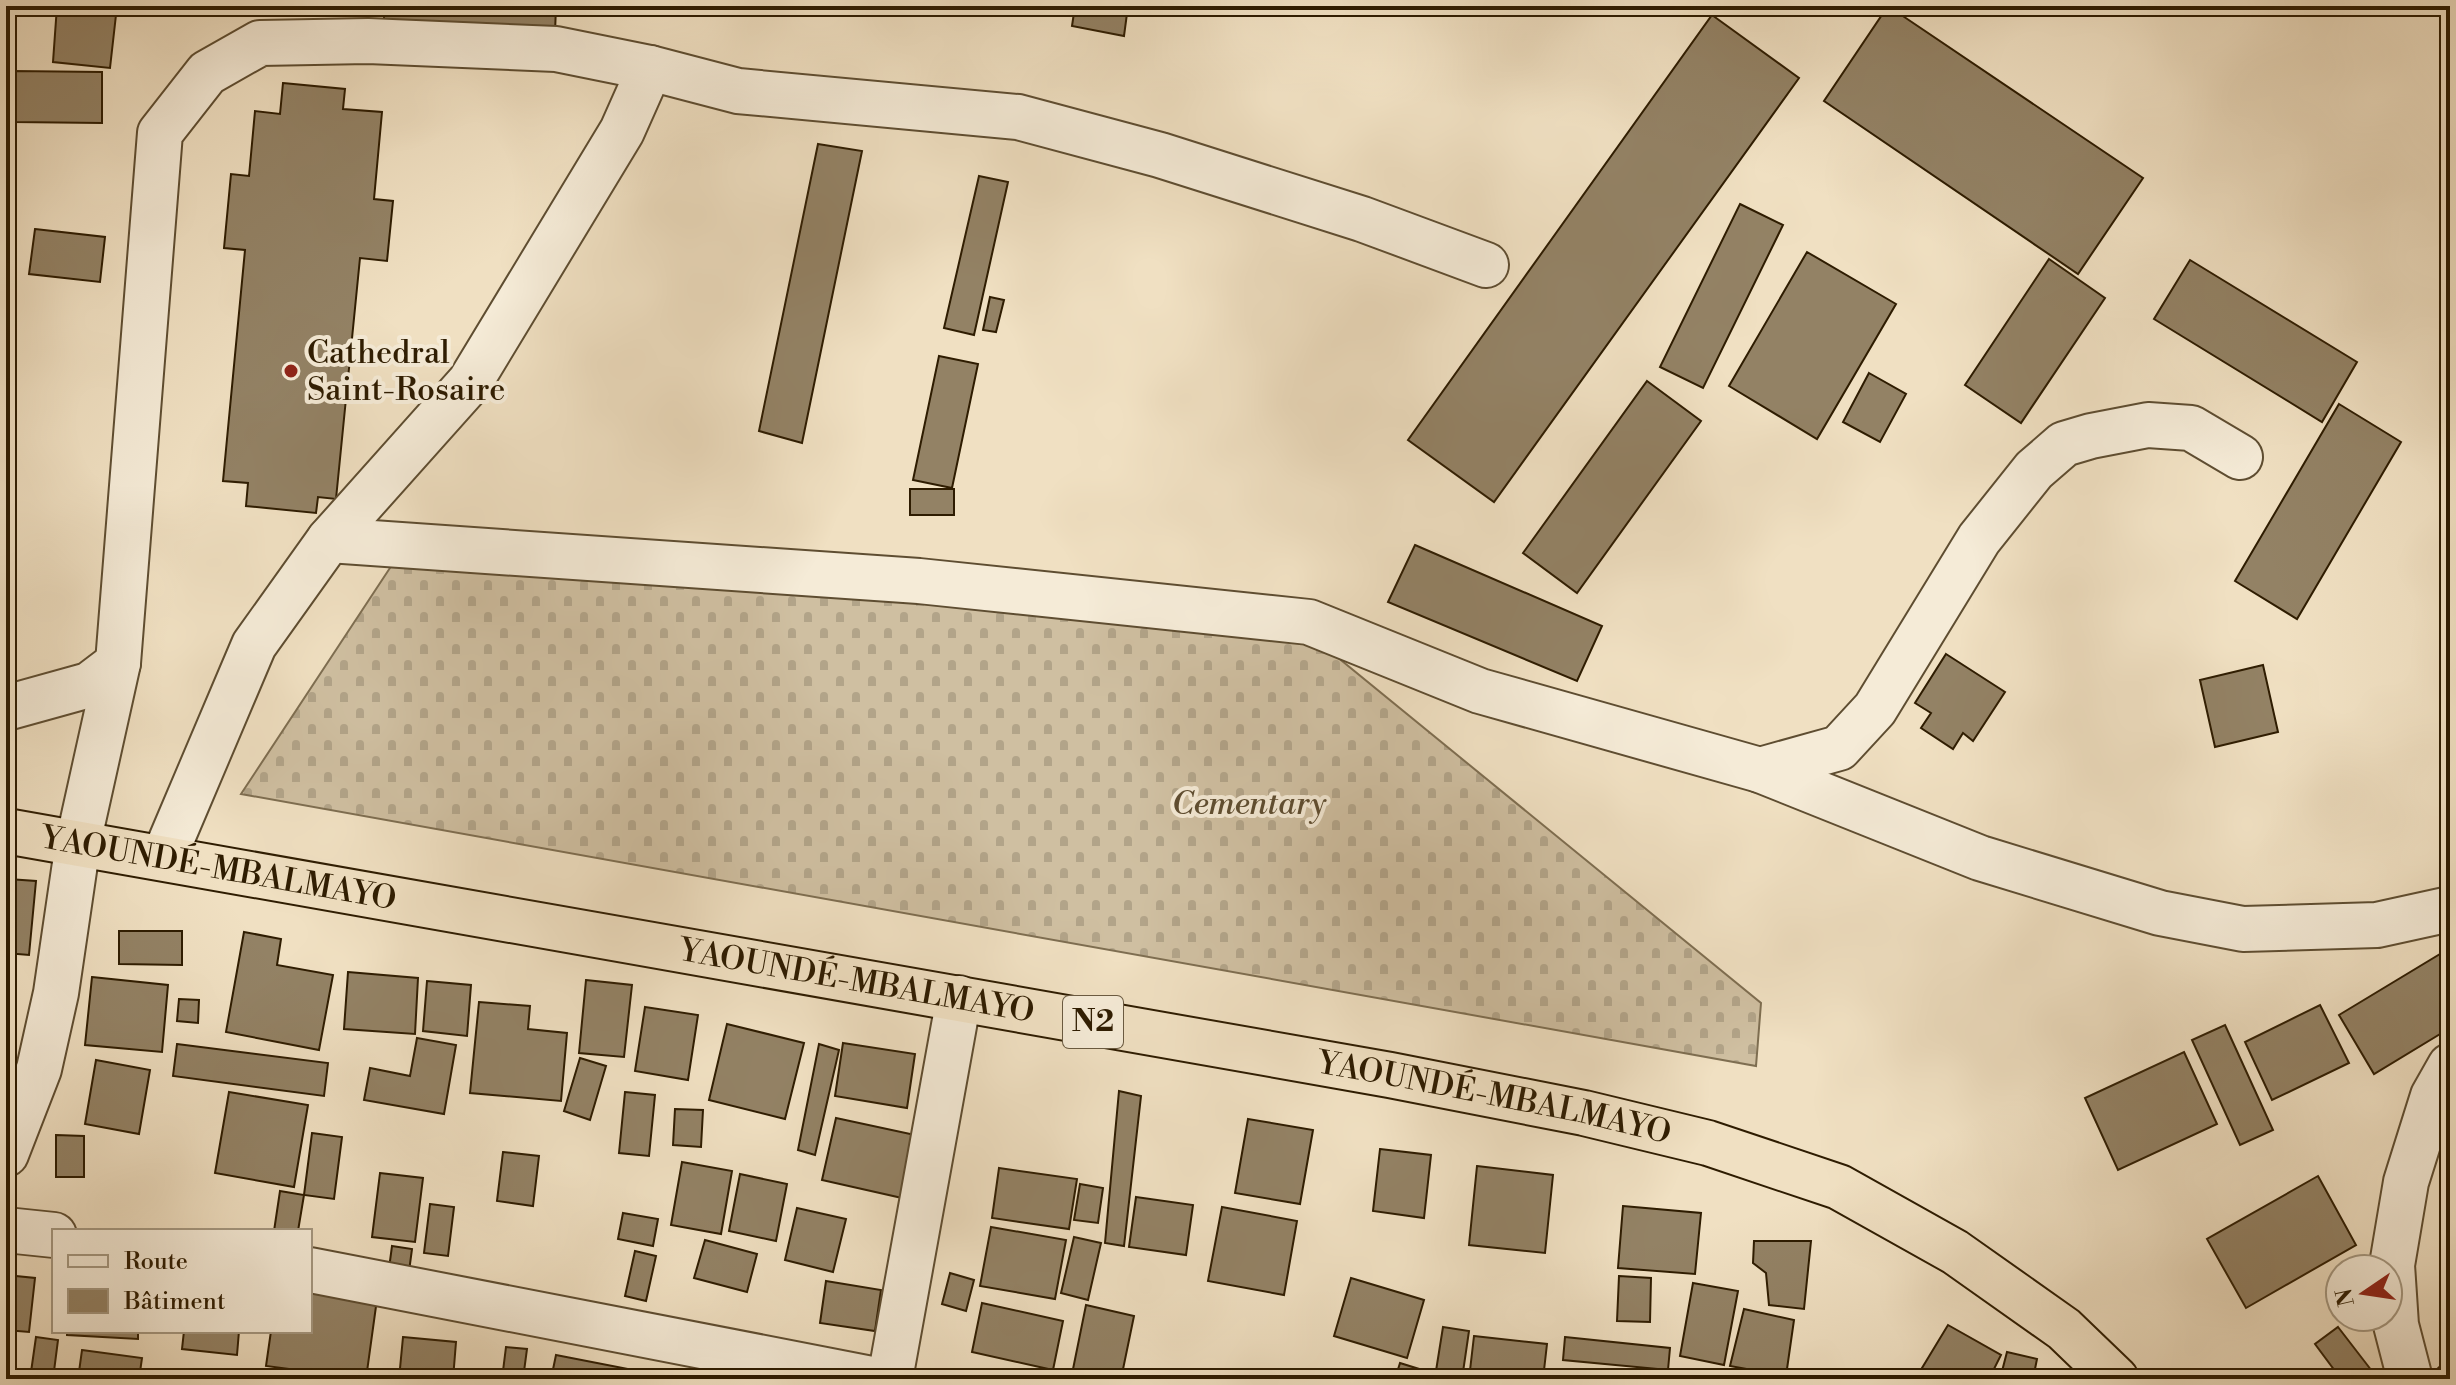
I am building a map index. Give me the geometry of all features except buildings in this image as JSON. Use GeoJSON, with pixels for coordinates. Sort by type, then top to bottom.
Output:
{"type":"FeatureCollection","features":[{"type":"Feature","properties":{"kind":"highway","name":"YAOUNDÉ-MBALMAYO"},"geometry":{"type":"LineString","coordinates":[[6,831],[1390,1075],[1584,1113],[1708,1143],[1839,1187],[1955,1252],[2064,1329],[2116,1379]]}},
{"type":"Feature","properties":{"kind":"street"},"geometry":{"type":"LineString","coordinates":[[6,1154],[43,1054],[56,993],[78,843],[118,663],[160,133],[207,73],[260,43],[321,41],[556,49],[650,68],[738,91],[1018,117],[1160,155],[1362,219],[1486,265]]}},
{"type":"Feature","properties":{"kind":"street"},"geometry":{"type":"LineString","coordinates":[[164,857],[254,645],[329,540],[470,382],[622,131],[650,68]]}},
{"type":"Feature","properties":{"kind":"street"},"geometry":{"type":"LineString","coordinates":[[1760,770],[1839,748],[1875,709],[1979,539],[2034,470],[2064,444],[2148,425],[2191,428],[2240,457]]}},
{"type":"Feature","properties":{"kind":"street"},"geometry":{"type":"LineString","coordinates":[[329,540],[919,581],[1309,622],[1480,691],[1760,770],[1980,858],[2160,913],[2243,929],[2377,925],[2450,909]]}},
{"type":"Feature","properties":{"kind":"street"},"geometry":{"type":"LineString","coordinates":[[6,708],[89,685],[118,663]]}},
{"type":"Feature","properties":{"kind":"street"},"geometry":{"type":"LineString","coordinates":[[890,1379],[959,998]]}},
{"type":"Feature","properties":{"kind":"street"},"geometry":{"type":"LineString","coordinates":[[2410,1379],[2396,1325],[2392,1265],[2406,1182],[2433,1096],[2450,1066]]}},
{"type":"Feature","properties":{"kind":"street"},"geometry":{"type":"LineString","coordinates":[[6,1230],[52,1235]]}},
{"type":"Feature","properties":{"kind":"street"},"geometry":{"type":"LineString","coordinates":[[312,1270],[872,1379]]}},
{"type":"Feature","properties":{"kind":"green space","name":"Cementary"},"geometry":{"type":"Polygon","coordinates":[[[413,533],[1320,643],[1761,1003],[1756,1066],[241,794],[413,533]]]}},
{"type":"Feature","properties":{"kind":"place","name":"Cathedral Saint-Rosaire"},"geometry":{"type":"Point","coordinates":[291,371]}}]}
